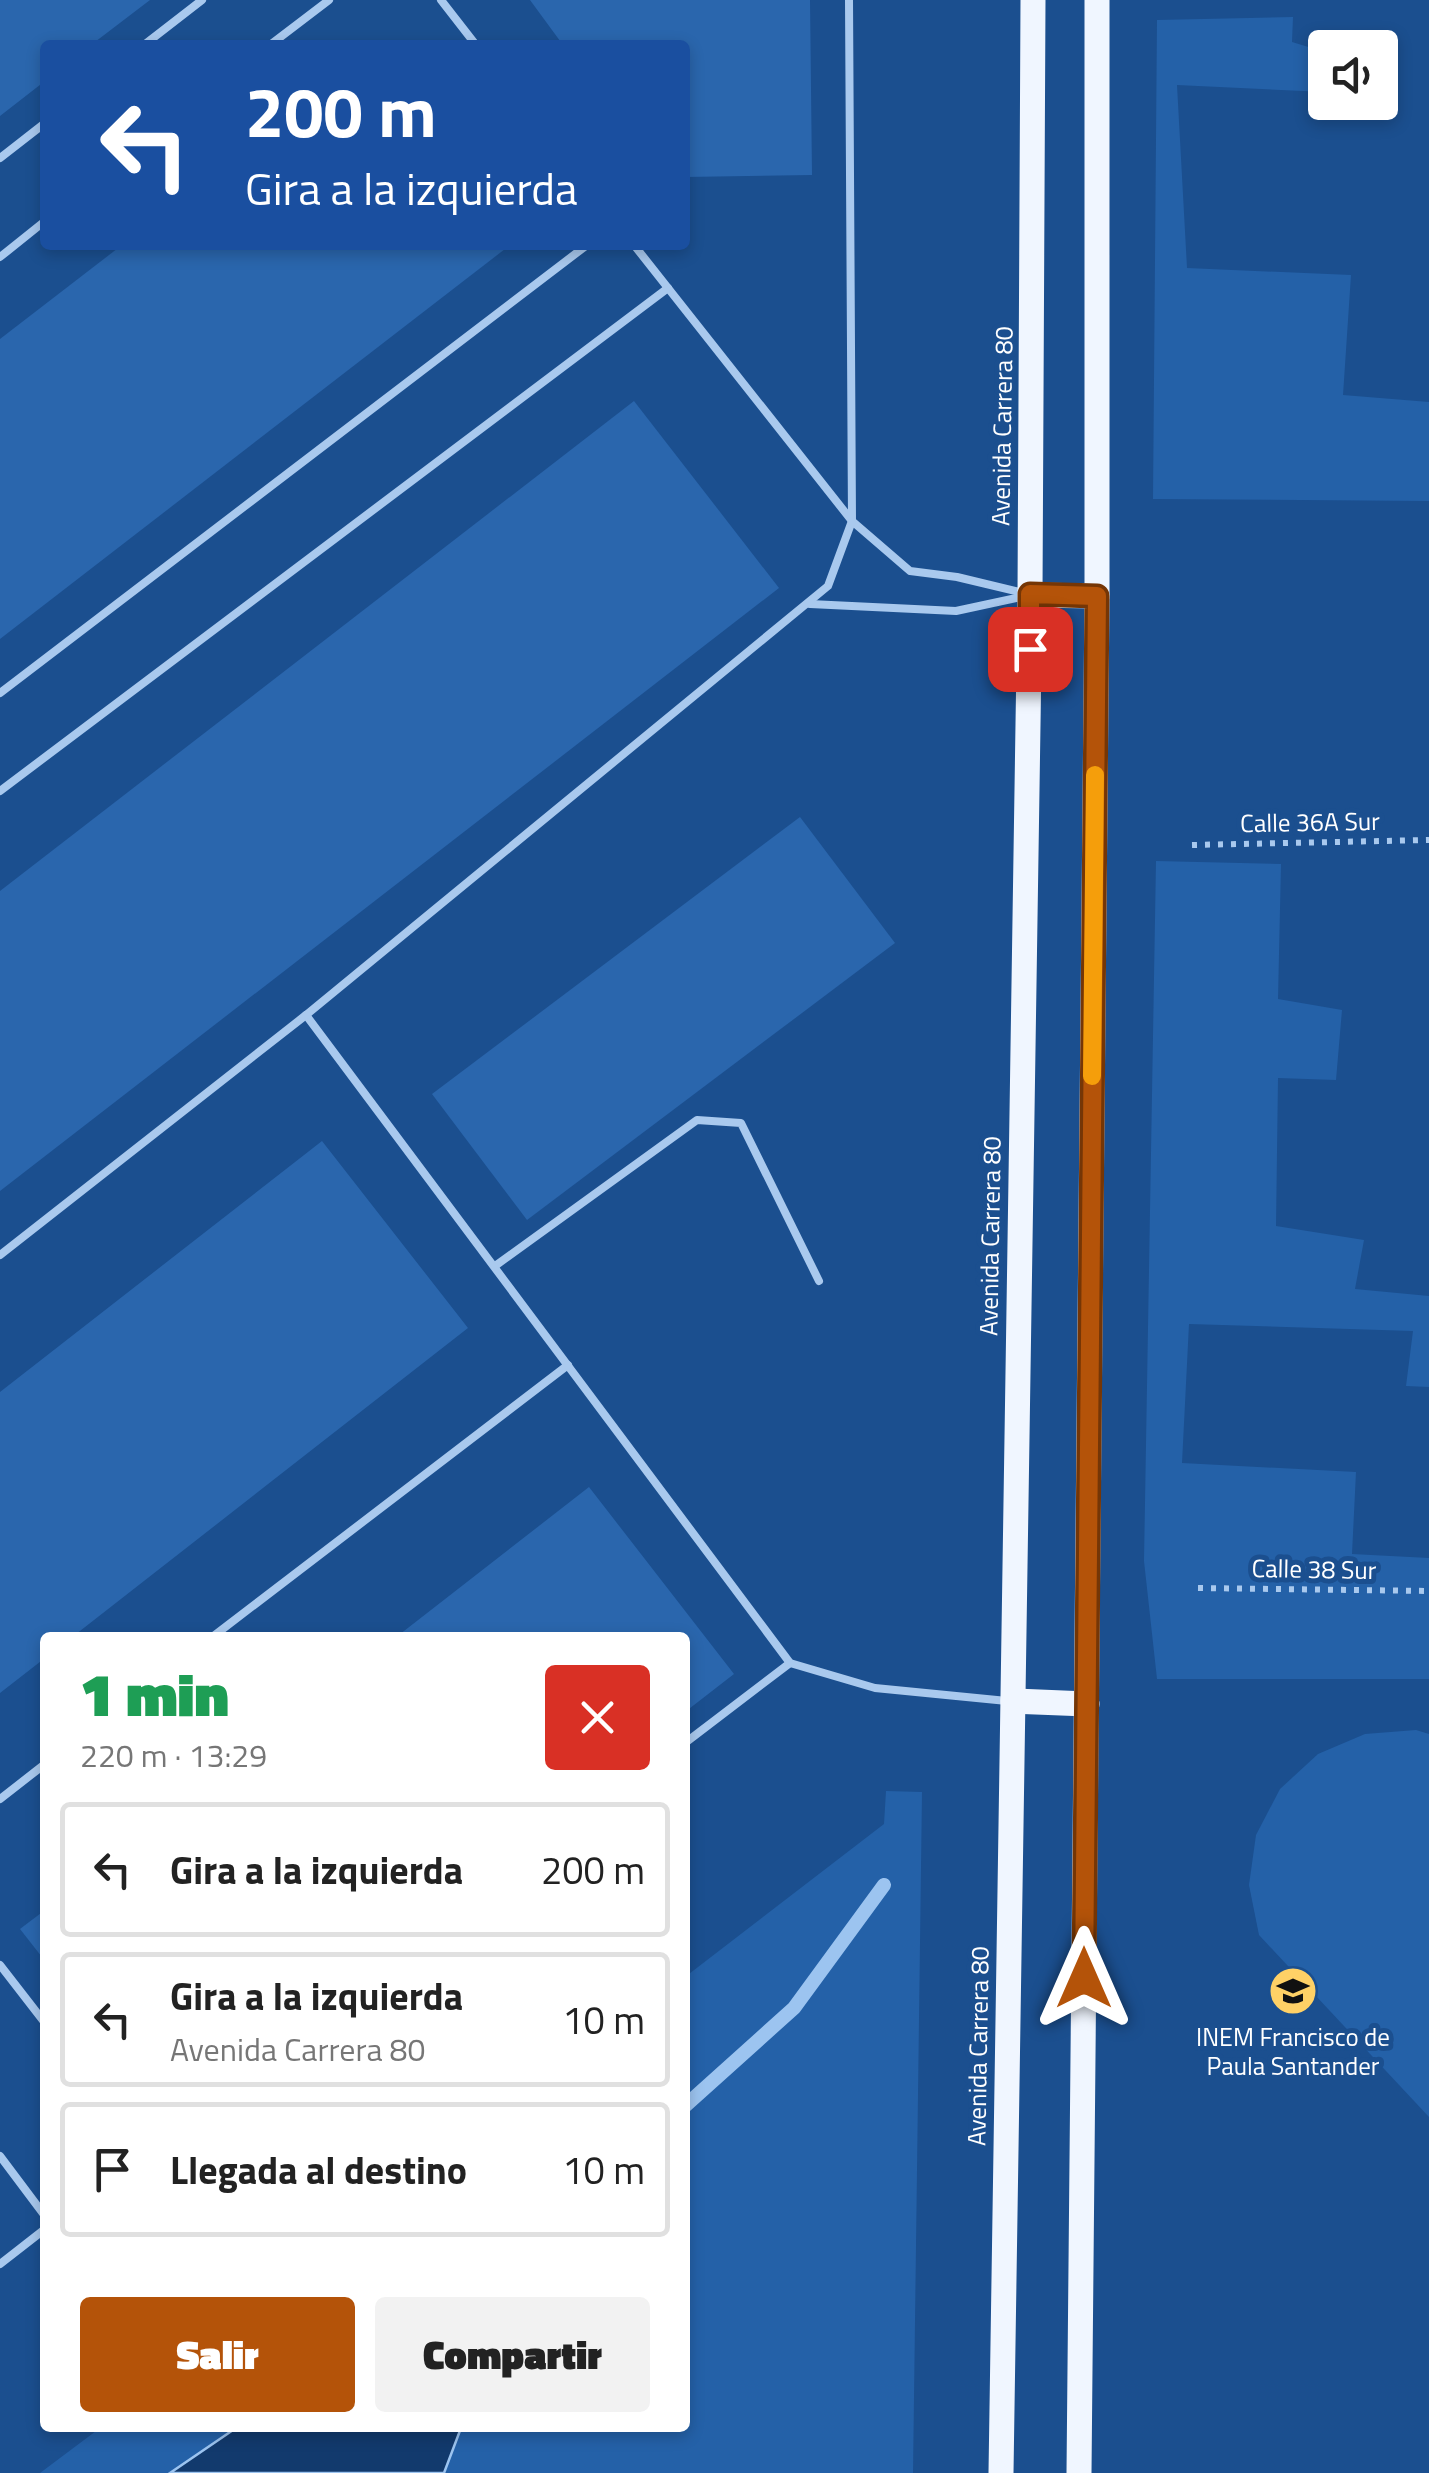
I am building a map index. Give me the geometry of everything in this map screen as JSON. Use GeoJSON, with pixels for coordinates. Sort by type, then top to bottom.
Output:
{"type":"FeatureCollection","features":[{"type":"Feature","properties":{"kind":"main road","name":"Avenida Carrera 80"},"geometry":{"type":"LineString","coordinates":[[1001,2473],[1030,594],[1032,0]]}},
{"type":"Feature","properties":{"kind":"main road"},"geometry":{"type":"LineString","coordinates":[[1079,2473],[1097,596],[1097,0]]}},
{"type":"Feature","properties":{"kind":"main road"},"geometry":{"type":"LineString","coordinates":[[1030,594],[1097,596]]}},
{"type":"Feature","properties":{"kind":"main road"},"geometry":{"type":"LineString","coordinates":[[1014,1702],[1087,1704]]}},
{"type":"Feature","properties":{"kind":"lane"},"geometry":{"type":"LineString","coordinates":[[150,40],[202,0]]}},
{"type":"Feature","properties":{"kind":"lane"},"geometry":{"type":"LineString","coordinates":[[276,40],[328,0]]}},
{"type":"Feature","properties":{"kind":"lane"},"geometry":{"type":"LineString","coordinates":[[441,0],[472,40]]}},
{"type":"Feature","properties":{"kind":"lane"},"geometry":{"type":"LineString","coordinates":[[0,1254],[306,1014],[810,604],[838,567],[852,521],[849,0]]}},
{"type":"Feature","properties":{"kind":"lane"},"geometry":{"type":"LineString","coordinates":[[0,158],[40,127]]}},
{"type":"Feature","properties":{"kind":"lane"},"geometry":{"type":"LineString","coordinates":[[0,257],[40,225]]}},
{"type":"Feature","properties":{"kind":"lane"},"geometry":{"type":"LineString","coordinates":[[0,693],[581,250]]}},
{"type":"Feature","properties":{"kind":"lane"},"geometry":{"type":"LineString","coordinates":[[638,250],[852,521],[910,571],[957,576],[1030,594]]}},
{"type":"Feature","properties":{"kind":"lane"},"geometry":{"type":"LineString","coordinates":[[0,792],[668,288]]}},
{"type":"Feature","properties":{"kind":"lane"},"geometry":{"type":"LineString","coordinates":[[810,604],[956,611],[1030,594]]}},
{"type":"Feature","properties":{"kind":"lane"},"geometry":{"type":"LineString","coordinates":[[306,1014],[790,1664],[875,1688],[1014,1702]]}},
{"type":"Feature","properties":{"kind":"lane"},"geometry":{"type":"LineString","coordinates":[[494,1266],[697,1120],[741,1123],[819,1281]]}},
{"type":"Feature","properties":{"kind":"lane"},"geometry":{"type":"LineString","coordinates":[[219,1632],[568,1365]]}},
{"type":"Feature","properties":{"kind":"lane"},"geometry":{"type":"LineString","coordinates":[[690,1739],[790,1664]]}},
{"type":"Feature","properties":{"kind":"lane"},"geometry":{"type":"LineString","coordinates":[[0,1799],[40,1768]]}},
{"type":"Feature","properties":{"kind":"lane"},"geometry":{"type":"LineString","coordinates":[[0,1965],[40,2017]]}},
{"type":"Feature","properties":{"kind":"lane"},"geometry":{"type":"LineString","coordinates":[[0,2156],[40,2209]]}},
{"type":"Feature","properties":{"kind":"lane"},"geometry":{"type":"LineString","coordinates":[[0,2264],[40,2233]]}},
{"type":"Feature","properties":{"kind":"path","name":"Calle 36A Sur"},"geometry":{"type":"LineString","coordinates":[[1192,845],[1429,840]]}},
{"type":"Feature","properties":{"kind":"path","name":"Calle 38 Sur"},"geometry":{"type":"LineString","coordinates":[[1198,1588],[1429,1591]]}},
{"type":"Feature","properties":{"kind":"shaded area"},"geometry":{"type":"Polygon","coordinates":[[[1293,17],[1292,42],[1308,47],[1308,91],[1177,85],[1187,268],[1351,275],[1343,395],[1429,402],[1429,501],[1153,499],[1157,20],[1293,17]]]}},
{"type":"Feature","properties":{"kind":"shaded area"},"geometry":{"type":"Polygon","coordinates":[[[1156,861],[1281,864],[1278,999],[1342,1010],[1336,1080],[1278,1078],[1276,1226],[1364,1240],[1355,1289],[1429,1296],[1429,1387],[1406,1386],[1413,1331],[1189,1324],[1182,1463],[1356,1472],[1352,1554],[1429,1558],[1429,1679],[1157,1679],[1144,1561],[1156,861]]]}},
{"type":"Feature","properties":{"kind":"shaded area"},"geometry":{"type":"Polygon","coordinates":[[[1416,1730],[1429,1734],[1429,2117],[1259,1935],[1249,1885],[1256,1835],[1280,1789],[1318,1754],[1365,1734],[1416,1730]]]}},
{"type":"Feature","properties":{"kind":"shaded area"},"geometry":{"type":"Polygon","coordinates":[[[886,1791],[922,1792],[913,2473],[40,2473],[95,2432],[690,2432],[690,1973],[884,1824],[886,1791]]]}},
{"type":"Feature","properties":{"kind":"shaded area"},"geometry":{"type":"Polygon","coordinates":[[[230,2432],[459,2432],[444,2473],[170,2473],[230,2432]]]}},
{"type":"Feature","properties":{"kind":"building"},"geometry":{"type":"Polygon","coordinates":[[[0,0],[150,0],[98,40],[40,40],[40,85],[0,116],[0,0]]]}},
{"type":"Feature","properties":{"kind":"building"},"geometry":{"type":"Polygon","coordinates":[[[530,0],[810,0],[812,175],[690,177],[690,40],[559,40],[530,0]]]}},
{"type":"Feature","properties":{"kind":"building"},"geometry":{"type":"Polygon","coordinates":[[[116,250],[504,250],[0,639],[0,339],[116,250]]]}},
{"type":"Feature","properties":{"kind":"building"},"geometry":{"type":"Polygon","coordinates":[[[634,401],[779,588],[0,1191],[0,891],[634,401]]]}},
{"type":"Feature","properties":{"kind":"building"},"geometry":{"type":"Polygon","coordinates":[[[800,817],[895,943],[527,1220],[432,1094],[800,817]]]}},
{"type":"Feature","properties":{"kind":"building"},"geometry":{"type":"Polygon","coordinates":[[[322,1141],[468,1328],[79,1632],[40,1632],[40,1662],[0,1693],[0,1392],[322,1141]]]}},
{"type":"Feature","properties":{"kind":"building"},"geometry":{"type":"Polygon","coordinates":[[[589,1487],[734,1674],[690,1708],[690,1632],[403,1632],[589,1487]]]}},
{"type":"Feature","properties":{"kind":"building"},"geometry":{"type":"Polygon","coordinates":[[[40,1914],[40,1955],[20,1929],[40,1914]]]}},
{"type":"Feature","properties":{"kind":"waterway"},"geometry":{"type":"LineString","coordinates":[[690,2102],[794,2008],[884,1885]]}},
{"type":"Feature","properties":{"kind":"slow traffic"},"geometry":{"type":"LineString","coordinates":[[1092,1076],[1095,775]]}},
{"type":"Feature","properties":{"kind":"place","name":"INEM Francisco de Paula Santander"},"geometry":{"type":"Point","coordinates":[1293,1991]}},
{"type":"Feature","properties":{"kind":"route"},"geometry":{"type":"LineString","coordinates":[[1030,649],[1030,594],[1097,596],[1084,1978]]}}]}
